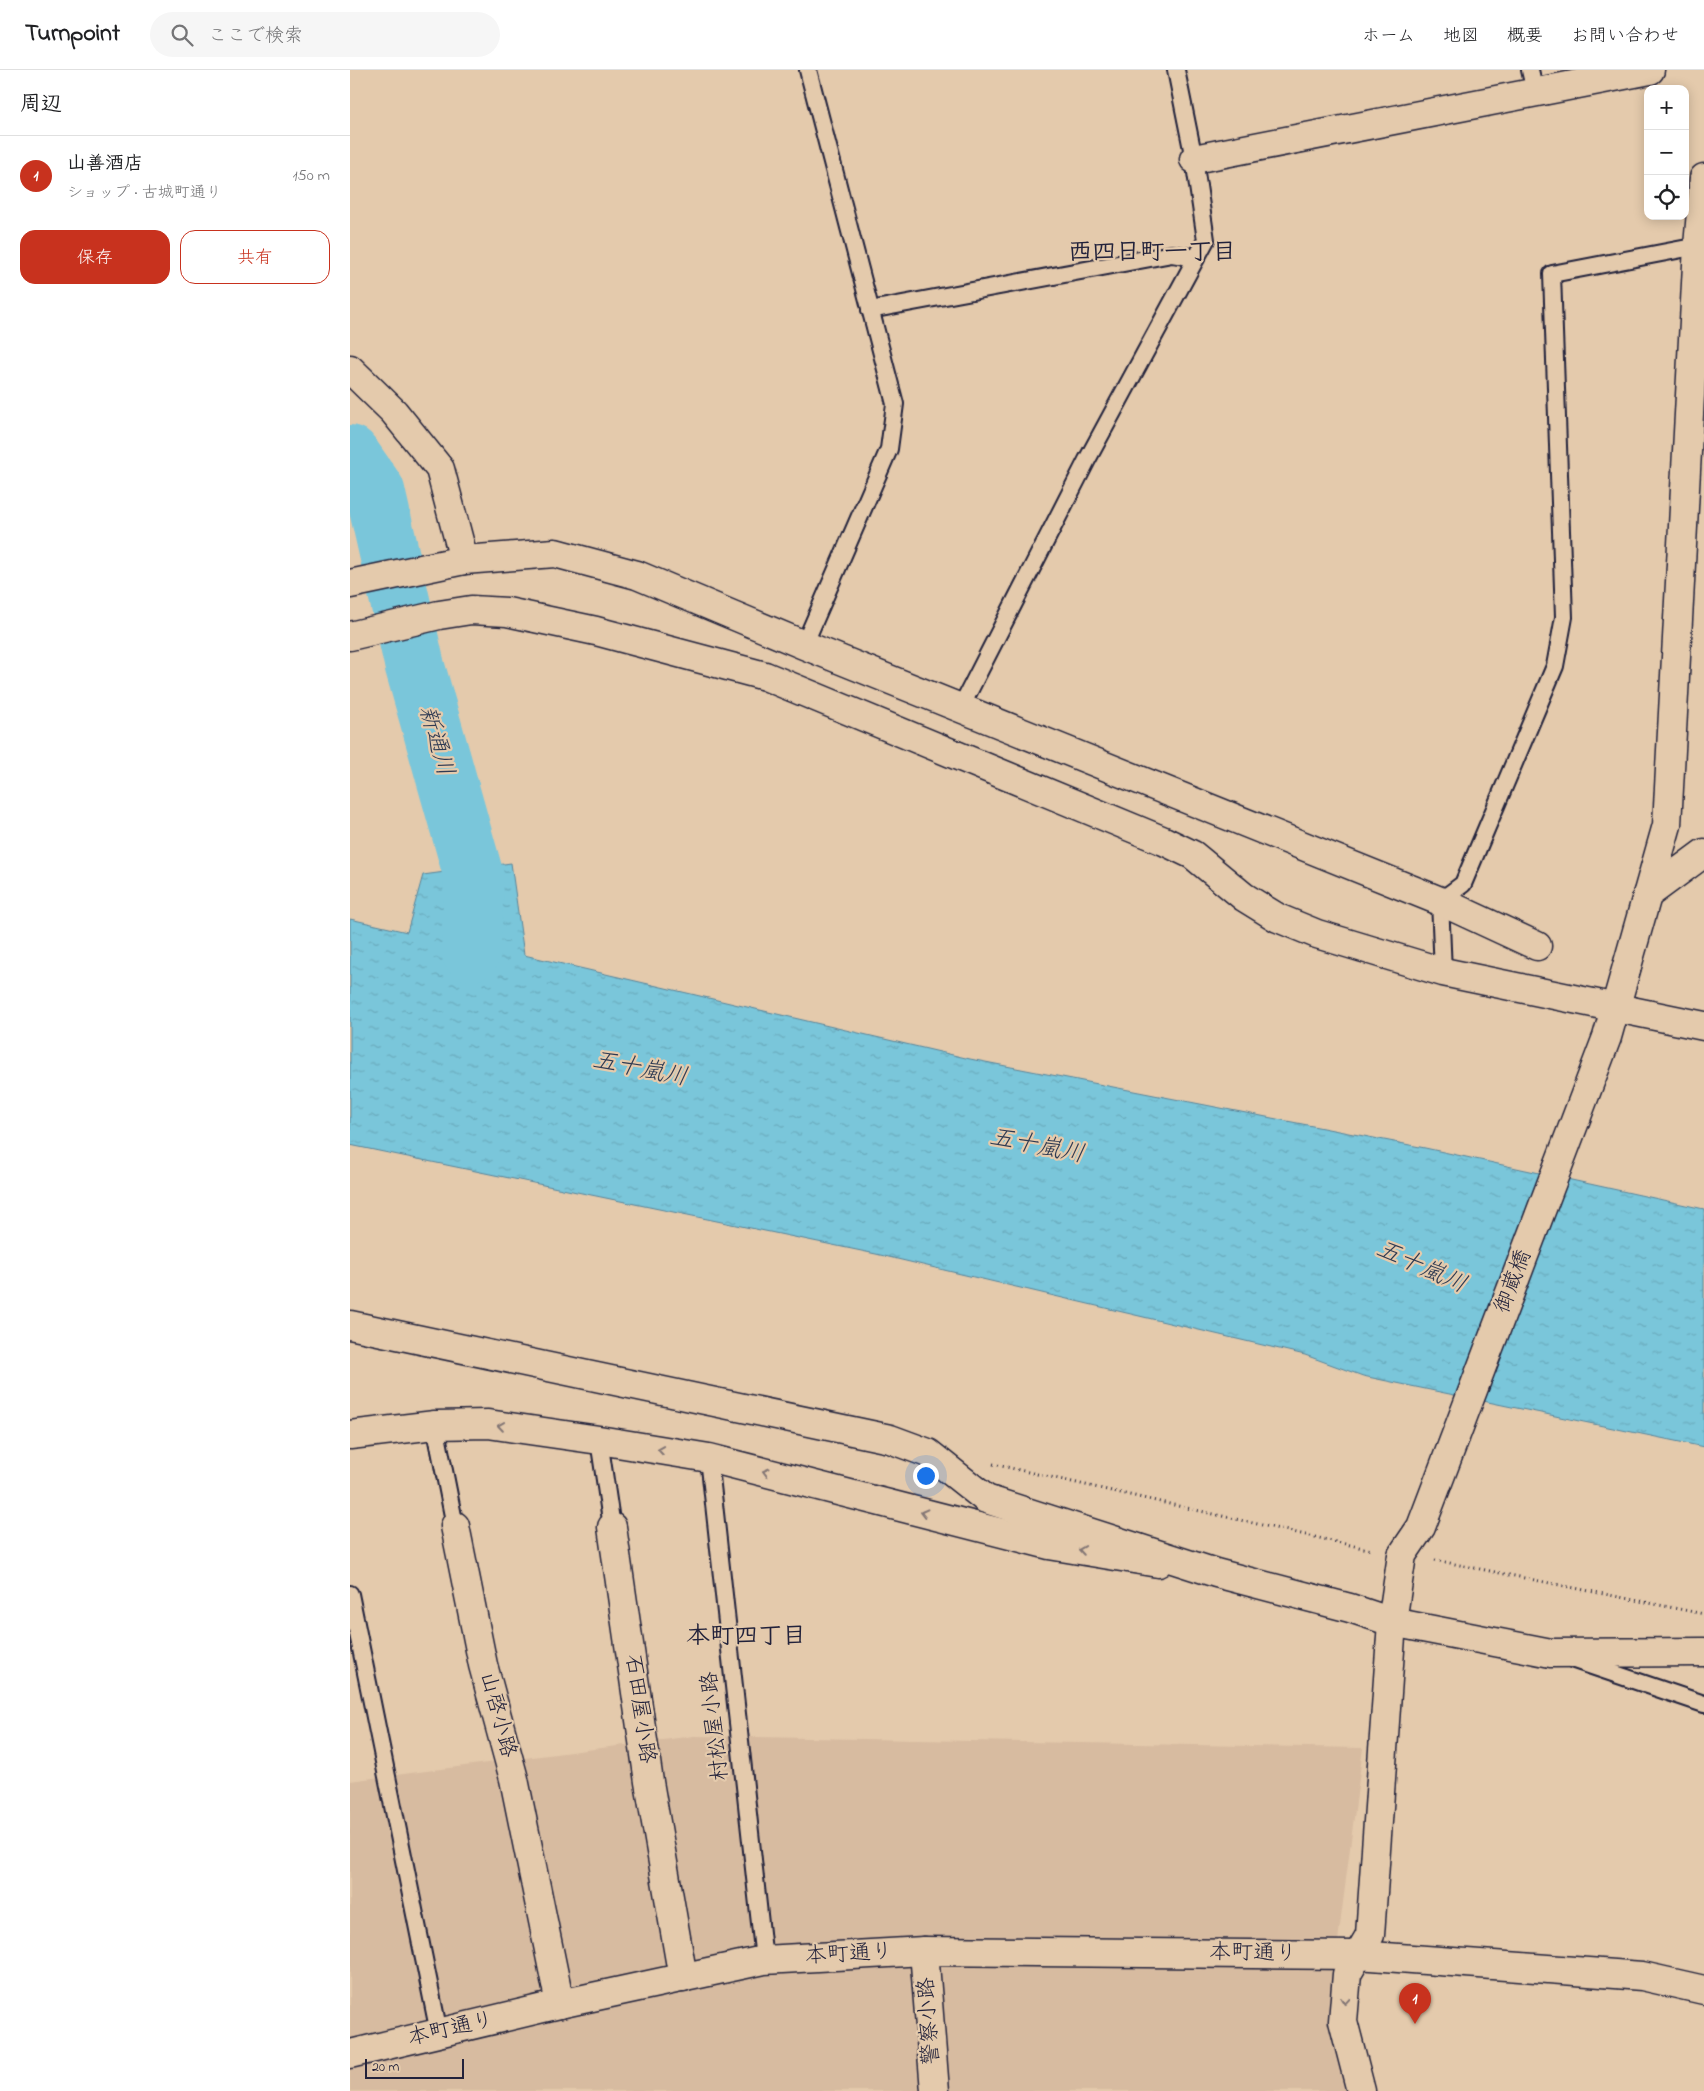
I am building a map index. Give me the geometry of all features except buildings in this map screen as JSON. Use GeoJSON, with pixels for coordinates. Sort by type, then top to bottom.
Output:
{"type":"FeatureCollection","features":[{"type":"Feature","properties":{"kind":"street"},"geometry":{"type":"LineString","coordinates":[[1194,159],[1533,81],[1650,70]]}},
{"type":"Feature","properties":{"kind":"street","name":"御蔵橋"},"geometry":{"type":"LineString","coordinates":[[1402,1555],[1421,1527],[1607,1037],[1667,825],[1704,178]]}},
{"type":"Feature","properties":{"kind":"street"},"geometry":{"type":"LineString","coordinates":[[350,369],[394,412],[440,469],[464,560]]}},
{"type":"Feature","properties":{"kind":"street"},"geometry":{"type":"LineString","coordinates":[[350,584],[464,560],[555,553],[637,575],[804,645],[1440,901],[1537,946]]}},
{"type":"Feature","properties":{"kind":"street"},"geometry":{"type":"LineString","coordinates":[[350,636],[455,612],[471,610],[507,612],[596,631],[765,676],[1164,841],[1193,855],[1244,897],[1278,918],[1317,934],[1443,972],[1704,1026]]}},
{"type":"Feature","properties":{"kind":"street"},"geometry":{"type":"LineString","coordinates":[[1647,895],[1704,853]]}},
{"type":"Feature","properties":{"kind":"street"},"geometry":{"type":"LineString","coordinates":[[350,1325],[890,1439],[928,1453],[986,1499],[1216,1573],[1350,1608],[1392,1622],[1551,1653],[1704,1652]]}},
{"type":"Feature","properties":{"kind":"street"},"geometry":{"type":"LineString","coordinates":[[350,1434],[434,1426],[488,1424],[599,1440],[709,1458],[1049,1545],[1216,1573]]}},
{"type":"Feature","properties":{"kind":"street","name":"山啓小路"},"geometry":{"type":"LineString","coordinates":[[455,1526],[483,1665],[514,1779],[560,2004]]}},
{"type":"Feature","properties":{"kind":"street","name":"石田屋小路"},"geometry":{"type":"LineString","coordinates":[[612,1527],[649,1782],[684,1978]]}},
{"type":"Feature","properties":{"kind":"street"},"geometry":{"type":"LineString","coordinates":[[1360,2091],[1343,2022],[1347,1974],[1370,1935],[1392,1622],[1402,1555]]}},
{"type":"Feature","properties":{"kind":"street","name":"本町通り"},"geometry":{"type":"LineString","coordinates":[[350,2054],[560,2004],[764,1960],[924,1951],[1358,1955],[1642,1976],[1704,1990]]}},
{"type":"Feature","properties":{"kind":"street","name":"警察小路"},"geometry":{"type":"LineString","coordinates":[[924,1951],[935,2091]]}},
{"type":"Feature","properties":{"kind":"lane"},"geometry":{"type":"LineString","coordinates":[[804,645],[889,449],[895,404],[808,70]]}},
{"type":"Feature","properties":{"kind":"lane"},"geometry":{"type":"LineString","coordinates":[[961,707],[1087,460],[1206,240],[1194,159],[1176,70]]}},
{"type":"Feature","properties":{"kind":"lane"},"geometry":{"type":"LineString","coordinates":[[1443,972],[1440,901],[1463,884],[1555,666],[1564,617],[1552,274],[1700,238]]}},
{"type":"Feature","properties":{"kind":"lane"},"geometry":{"type":"LineString","coordinates":[[870,310],[1172,254],[1196,258]]}},
{"type":"Feature","properties":{"kind":"lane","name":"山啓小路"},"geometry":{"type":"LineString","coordinates":[[434,1426],[455,1526]]}},
{"type":"Feature","properties":{"kind":"lane","name":"石田屋小路"},"geometry":{"type":"LineString","coordinates":[[599,1440],[612,1527]]}},
{"type":"Feature","properties":{"kind":"lane","name":"村松屋小路"},"geometry":{"type":"LineString","coordinates":[[709,1458],[764,1960]]}},
{"type":"Feature","properties":{"kind":"lane"},"geometry":{"type":"LineString","coordinates":[[350,1594],[440,2033]]}},
{"type":"Feature","properties":{"kind":"lane"},"geometry":{"type":"LineString","coordinates":[[1551,1653],[1704,1704]]}},
{"type":"Feature","properties":{"kind":"path"},"geometry":{"type":"LineString","coordinates":[[984,1463],[1370,1550],[1704,1614]]}},
{"type":"Feature","properties":{"kind":"shaded area"},"geometry":{"type":"Polygon","coordinates":[[[694,1736],[1363,1748],[1328,2018],[1346,2091],[350,2091],[350,1781],[694,1736]]]}},
{"type":"Feature","properties":{"kind":"water","name":"五十嵐川"},"geometry":{"type":"Polygon","coordinates":[[[511,863],[524,955],[970,1059],[1425,1148],[1704,1209],[1704,1447],[1363,1376],[1305,1355],[876,1254],[350,1145],[350,919],[407,932],[423,875],[511,863]]]}},
{"type":"Feature","properties":{"kind":"waterway","name":"新通川"},"geometry":{"type":"LineString","coordinates":[[350,455],[375,491],[415,667],[474,877],[471,951]]}},
{"type":"Feature","properties":{"kind":"place","name":"山善酒店"},"geometry":{"type":"Point","coordinates":[1415,2024]}},
{"type":"Feature","properties":{"kind":"district","name":"西四日町一丁目"},"geometry":{"type":"Point","coordinates":[1152,253]}},
{"type":"Feature","properties":{"kind":"district","name":"本町四丁目"},"geometry":{"type":"Point","coordinates":[746,1637]}}]}
